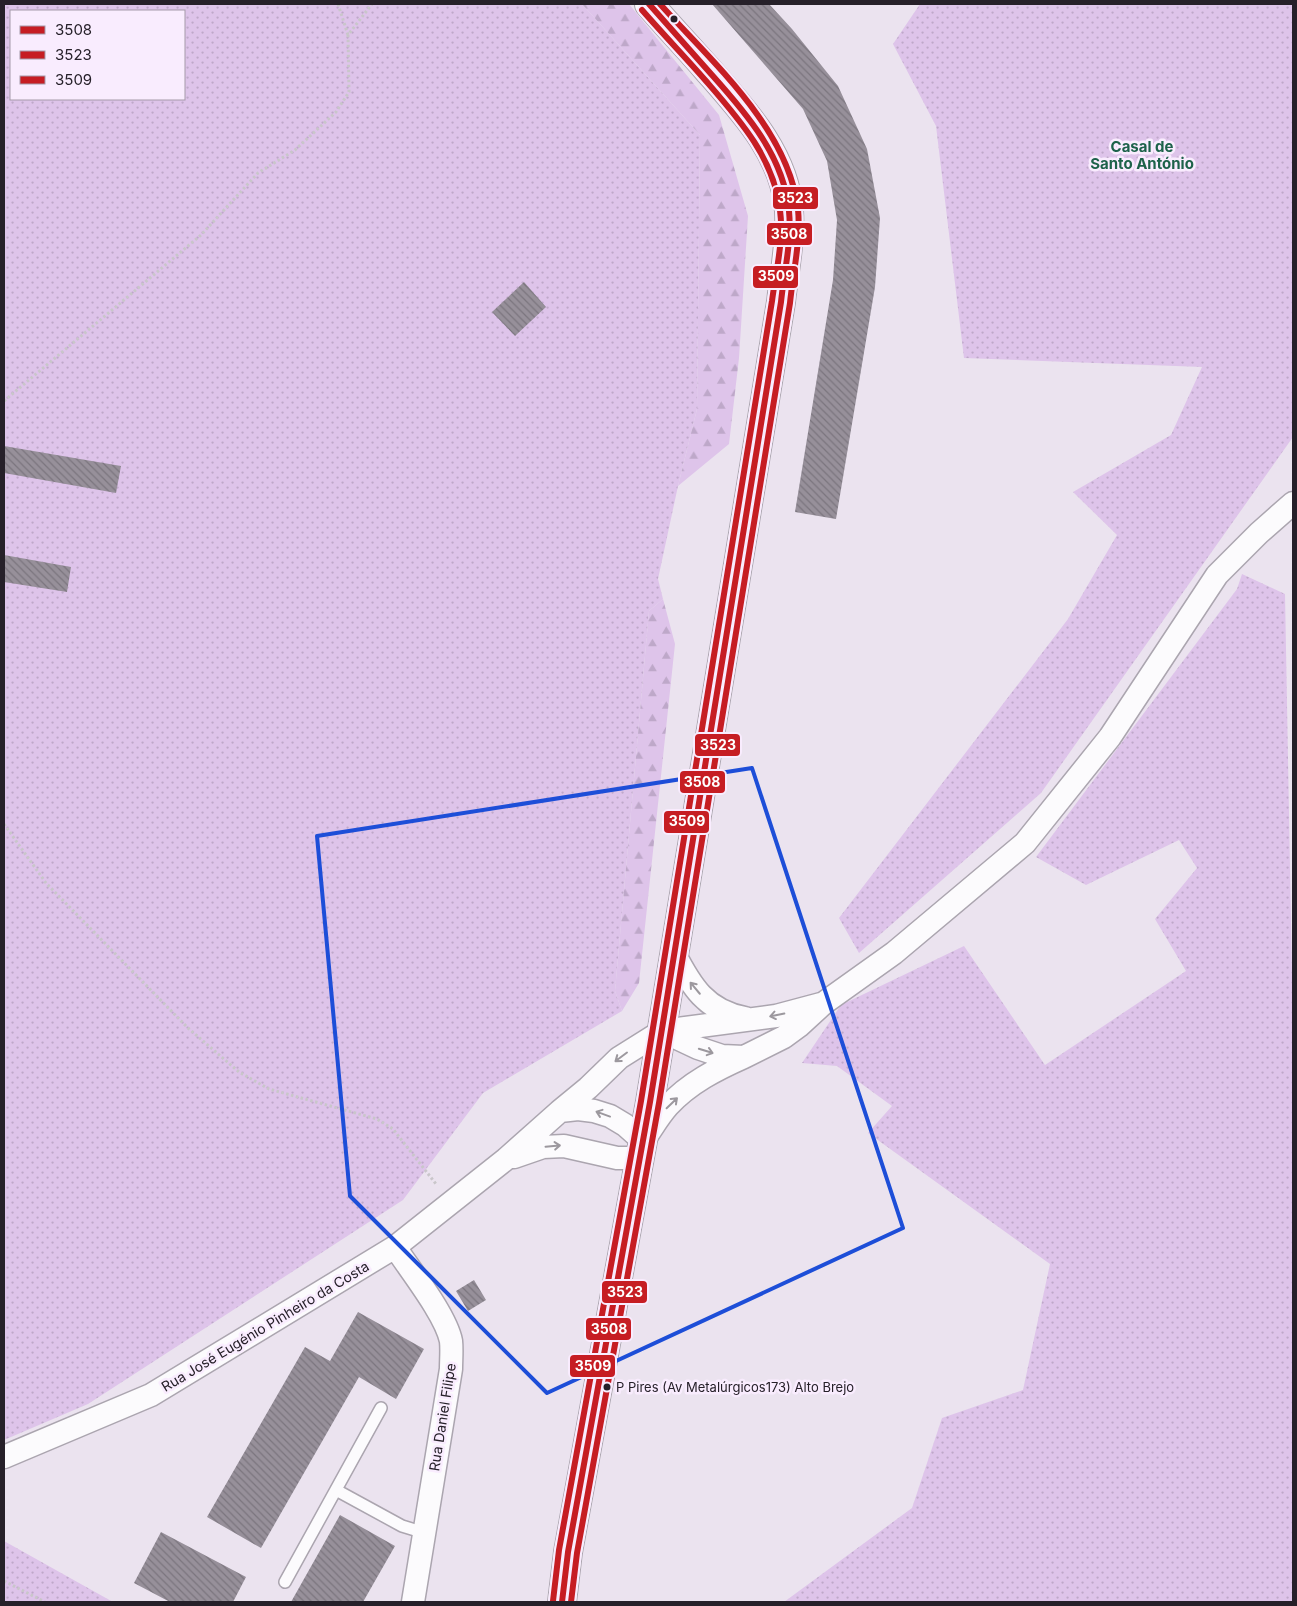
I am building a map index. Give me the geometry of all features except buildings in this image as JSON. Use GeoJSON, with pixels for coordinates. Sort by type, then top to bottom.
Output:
{"type":"FeatureCollection","features":[{"type":"Feature","properties":{"kind":"main road"},"geometry":{"type":"LineString","coordinates":[[562,1602],[568,1552],[662,1031],[780,302],[788,233],[789,211],[785,186],[775,159],[755,126],[735,100],[649,4]]}},
{"type":"Feature","properties":{"kind":"street"},"geometry":{"type":"LineString","coordinates":[[560,1111],[578,1109],[610,1116],[625,1125],[641,1150],[668,1106],[685,1091],[712,1072],[784,1037],[824,1003],[894,953],[1025,843],[1110,737],[1217,576],[1259,533],[1293,503]]}},
{"type":"Feature","properties":{"kind":"street"},"geometry":{"type":"LineString","coordinates":[[674,953],[687,979],[703,998],[719,1010],[733,1016],[751,1019]]}},
{"type":"Feature","properties":{"kind":"street"},"geometry":{"type":"LineString","coordinates":[[662,1031],[776,1016],[824,1003]]}},
{"type":"Feature","properties":{"kind":"street"},"geometry":{"type":"LineString","coordinates":[[662,1031],[698,1048],[722,1056],[744,1057]]}},
{"type":"Feature","properties":{"kind":"street","name":"Rua José Eugénio Pinheiro da Costa"},"geometry":{"type":"LineString","coordinates":[[4,1457],[151,1395],[395,1247],[506,1159],[588,1088],[619,1058],[662,1031]]}},
{"type":"Feature","properties":{"kind":"street","name":"Rua José Eugénio Pinheiro da Costa"},"geometry":{"type":"LineString","coordinates":[[506,1159],[543,1147],[564,1146],[617,1158],[641,1150]]}},
{"type":"Feature","properties":{"kind":"street","name":"Rua Daniel Filipe"},"geometry":{"type":"LineString","coordinates":[[395,1247],[434,1306],[446,1327],[451,1341],[451,1369],[413,1602]]}},
{"type":"Feature","properties":{"kind":"lane"},"geometry":{"type":"LineString","coordinates":[[284,1582],[381,1408]]}},
{"type":"Feature","properties":{"kind":"lane"},"geometry":{"type":"LineString","coordinates":[[336,1490],[402,1526],[425,1533]]}},
{"type":"Feature","properties":{"kind":"path"},"geometry":{"type":"LineString","coordinates":[[4,401],[201,235],[258,173],[295,150],[336,112],[349,92],[348,35],[338,4]]}},
{"type":"Feature","properties":{"kind":"path"},"geometry":{"type":"LineString","coordinates":[[348,35],[372,4]]}},
{"type":"Feature","properties":{"kind":"path"},"geometry":{"type":"LineString","coordinates":[[4,824],[46,883],[188,1028],[239,1072],[269,1089],[377,1119],[393,1129],[451,1202]]}},
{"type":"Feature","properties":{"kind":"path"},"geometry":{"type":"LineString","coordinates":[[4,1581],[45,1602]]}},
{"type":"Feature","properties":{"kind":"highlighted area"},"geometry":{"type":"Polygon","coordinates":[[[752,768],[903,1228],[547,1393],[350,1196],[317,836],[752,768]]]}},
{"type":"Feature","properties":{"kind":"green space"},"geometry":{"type":"Polygon","coordinates":[[[4,4],[582,4],[700,135],[697,409],[658,579],[663,599],[649,611],[615,991],[622,1011],[483,1093],[403,1200],[88,1404],[4,1440],[4,4]]]}},
{"type":"Feature","properties":{"kind":"green space"},"geometry":{"type":"Polygon","coordinates":[[[582,4],[629,4],[719,115],[748,216],[739,358],[729,444],[678,486],[697,409],[700,135],[582,4]]]}},
{"type":"Feature","properties":{"kind":"green space"},"geometry":{"type":"Polygon","coordinates":[[[920,4],[1293,4],[1293,437],[1041,793],[859,953],[839,918],[1068,619],[1117,535],[1073,492],[1171,435],[1202,367],[964,358],[936,126],[893,44],[920,4]]]}},
{"type":"Feature","properties":{"kind":"green space"},"geometry":{"type":"Polygon","coordinates":[[[1242,574],[1285,594],[1293,1032],[1293,1602],[784,1602],[912,1508],[942,1418],[1023,1390],[1050,1264],[868,1133],[892,1106],[837,1066],[802,1063],[841,1005],[964,946],[1045,1065],[1186,971],[1155,919],[1197,868],[1179,840],[1086,885],[1036,857],[1237,589],[1242,574]]]}},
{"type":"Feature","properties":{"kind":"green space"},"geometry":{"type":"Polygon","coordinates":[[[663,599],[675,644],[639,983],[622,1011],[615,991],[649,611],[663,599]]]}},
{"type":"Feature","properties":{"kind":"green space"},"geometry":{"type":"Polygon","coordinates":[[[4,1541],[113,1602],[4,1602],[4,1541]]]}},
{"type":"Feature","properties":{"kind":"transit line","name":"3508"},"geometry":{"type":"LineString","coordinates":[[562,1602],[568,1552],[650,1102],[781,302],[790,222],[786,191],[780,172],[762,137],[738,105],[649,4]]}},
{"type":"Feature","properties":{"kind":"transit line","name":"3523"},"geometry":{"type":"LineString","coordinates":[[571,1602],[577,1553],[659,1103],[790,303],[799,221],[791,179],[780,151],[764,124],[724,73],[660,4]]}},
{"type":"Feature","properties":{"kind":"transit line","name":"3509"},"geometry":{"type":"LineString","coordinates":[[553,1601],[559,1550],[641,1101],[772,301],[781,233],[780,210],[776,191],[771,173],[763,156],[742,125],[718,95],[642,10]]}},
{"type":"Feature","properties":{"kind":"place","name":"P Pires (Av Metalúrgicos173) Alto Brejo"},"geometry":{"type":"Point","coordinates":[607,1387]}},
{"type":"Feature","properties":{"kind":"district","name":"Casal de Santo António"},"geometry":{"type":"Point","coordinates":[1142,154]}}]}
